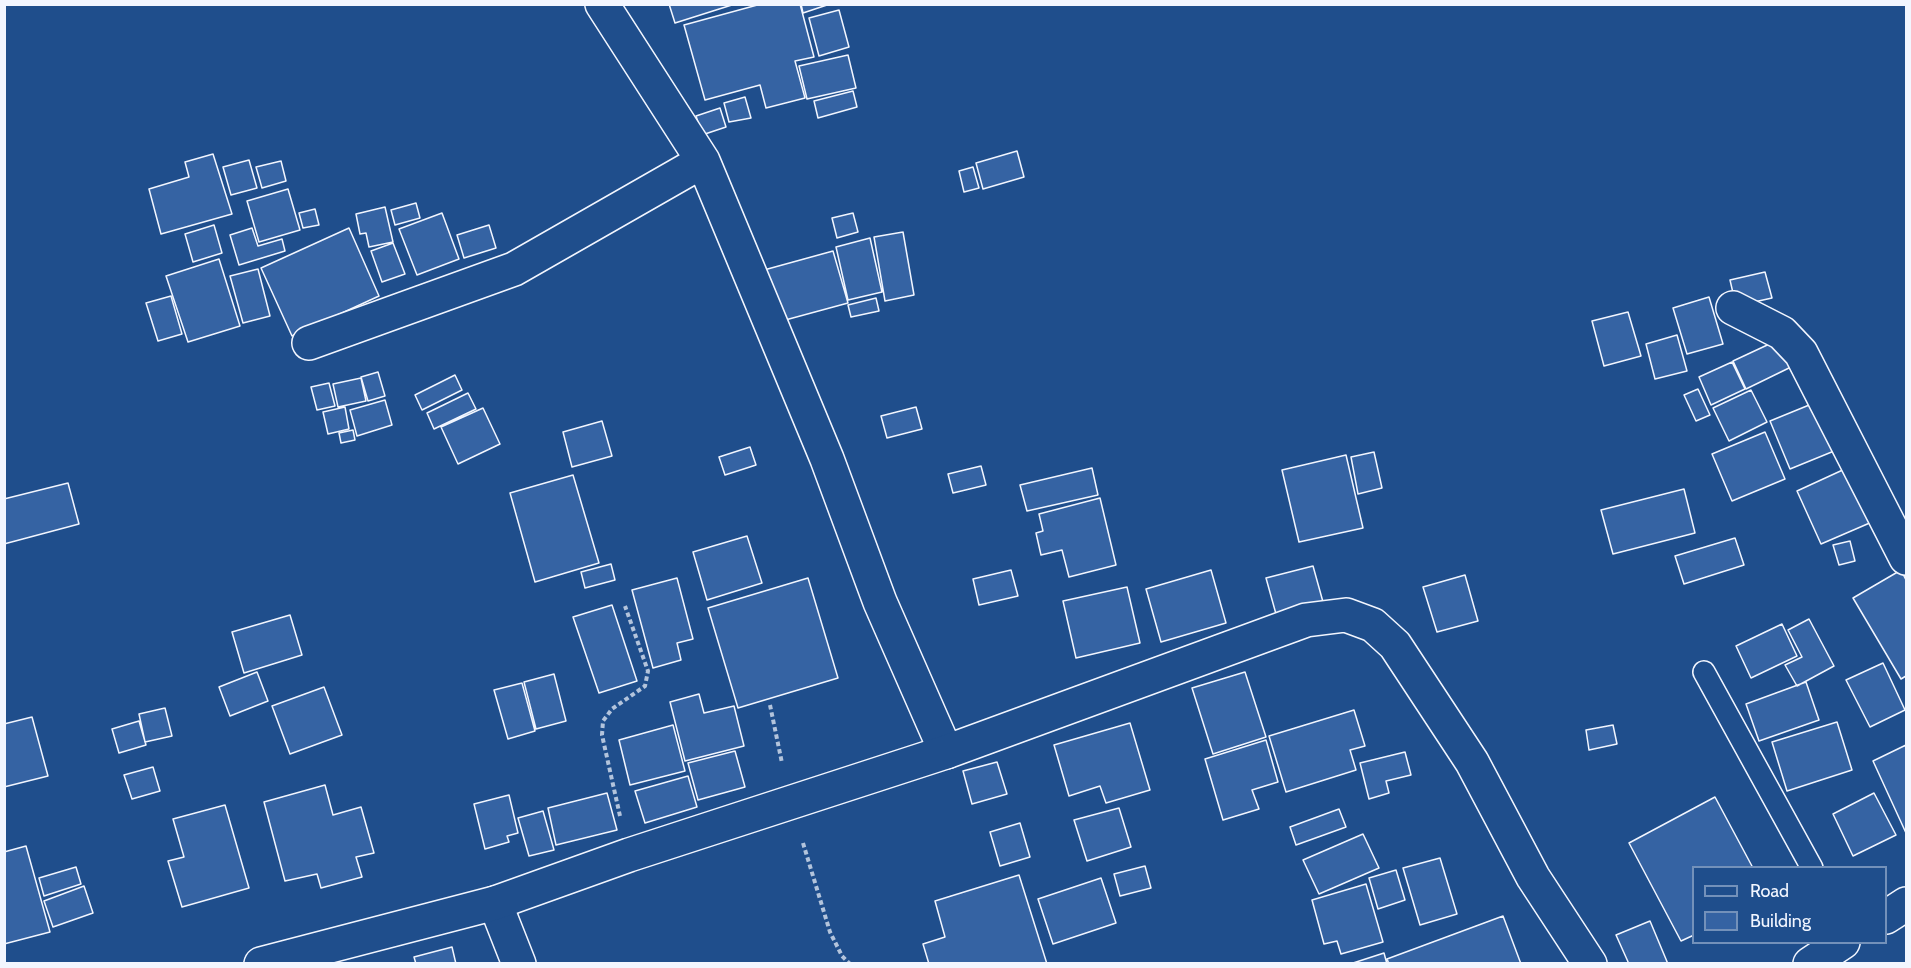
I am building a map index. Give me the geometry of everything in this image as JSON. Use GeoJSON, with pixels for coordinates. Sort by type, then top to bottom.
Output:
{"type":"FeatureCollection","features":[{"type":"Feature","properties":{"kind":"street"},"geometry":{"type":"LineString","coordinates":[[602,4],[703,161],[827,459],[880,602],[946,752]]}},
{"type":"Feature","properties":{"kind":"street"},"geometry":{"type":"LineString","coordinates":[[309,343],[514,270],[703,161]]}},
{"type":"Feature","properties":{"kind":"street"},"geometry":{"type":"LineString","coordinates":[[1733,308],[1782,333],[1801,353],[1906,558]]}},
{"type":"Feature","properties":{"kind":"street"},"geometry":{"type":"LineString","coordinates":[[261,963],[495,903],[629,855],[946,752],[1306,620],[1346,615],[1373,625],[1395,645],[1472,762],[1533,876],[1590,963]]}},
{"type":"Feature","properties":{"kind":"street"},"geometry":{"type":"LineString","coordinates":[[495,903],[519,963]]}},
{"type":"Feature","properties":{"kind":"street"},"geometry":{"type":"LineString","coordinates":[[1887,916],[1906,904]]}},
{"type":"Feature","properties":{"kind":"lane"},"geometry":{"type":"LineString","coordinates":[[1704,672],[1811,866]]}},
{"type":"Feature","properties":{"kind":"path"},"geometry":{"type":"LineString","coordinates":[[625,606],[648,671],[645,686],[612,709],[603,721],[603,735],[629,855]]}},
{"type":"Feature","properties":{"kind":"path"},"geometry":{"type":"LineString","coordinates":[[770,705],[790,802],[830,932],[842,956],[850,963]]}},
{"type":"Feature","properties":{"kind":"building"},"geometry":{"type":"Polygon","coordinates":[[[669,4],[735,4],[675,23],[669,4]]]}},
{"type":"Feature","properties":{"kind":"building"},"geometry":{"type":"Polygon","coordinates":[[[761,4],[800,4],[814,57],[795,61],[805,98],[766,108],[760,85],[705,100],[684,25],[761,4]]]}},
{"type":"Feature","properties":{"kind":"building"},"geometry":{"type":"Polygon","coordinates":[[[801,4],[830,4],[803,13],[801,4]]]}},
{"type":"Feature","properties":{"kind":"building"},"geometry":{"type":"Polygon","coordinates":[[[839,10],[849,47],[819,56],[809,18],[839,10]]]}},
{"type":"Feature","properties":{"kind":"building"},"geometry":{"type":"Polygon","coordinates":[[[848,55],[856,88],[807,99],[799,66],[848,55]]]}},
{"type":"Feature","properties":{"kind":"building"},"geometry":{"type":"Polygon","coordinates":[[[853,91],[857,107],[818,118],[814,101],[853,91]]]}},
{"type":"Feature","properties":{"kind":"building"},"geometry":{"type":"Polygon","coordinates":[[[745,97],[751,118],[729,122],[724,103],[745,97]]]}},
{"type":"Feature","properties":{"kind":"building"},"geometry":{"type":"Polygon","coordinates":[[[720,108],[726,127],[702,135],[696,116],[720,108]]]}},
{"type":"Feature","properties":{"kind":"building"},"geometry":{"type":"Polygon","coordinates":[[[1017,151],[1024,177],[983,189],[976,163],[1017,151]]]}},
{"type":"Feature","properties":{"kind":"building"},"geometry":{"type":"Polygon","coordinates":[[[213,154],[232,214],[161,234],[149,189],[189,177],[185,162],[213,154]]]}},
{"type":"Feature","properties":{"kind":"building"},"geometry":{"type":"Polygon","coordinates":[[[249,160],[257,188],[231,195],[223,167],[249,160]]]}},
{"type":"Feature","properties":{"kind":"building"},"geometry":{"type":"Polygon","coordinates":[[[281,161],[286,181],[262,188],[256,167],[281,161]]]}},
{"type":"Feature","properties":{"kind":"building"},"geometry":{"type":"Polygon","coordinates":[[[973,167],[979,188],[964,192],[959,171],[973,167]]]}},
{"type":"Feature","properties":{"kind":"building"},"geometry":{"type":"Polygon","coordinates":[[[288,189],[300,230],[259,242],[247,201],[288,189]]]}},
{"type":"Feature","properties":{"kind":"building"},"geometry":{"type":"Polygon","coordinates":[[[416,203],[420,218],[395,225],[391,210],[416,203]]]}},
{"type":"Feature","properties":{"kind":"building"},"geometry":{"type":"Polygon","coordinates":[[[385,207],[393,242],[369,247],[366,233],[360,234],[356,214],[385,207]]]}},
{"type":"Feature","properties":{"kind":"building"},"geometry":{"type":"Polygon","coordinates":[[[315,209],[319,225],[303,228],[299,213],[315,209]]]}},
{"type":"Feature","properties":{"kind":"building"},"geometry":{"type":"Polygon","coordinates":[[[442,213],[459,259],[417,275],[399,229],[442,213]]]}},
{"type":"Feature","properties":{"kind":"building"},"geometry":{"type":"Polygon","coordinates":[[[853,213],[858,232],[837,238],[832,218],[853,213]]]}},
{"type":"Feature","properties":{"kind":"building"},"geometry":{"type":"Polygon","coordinates":[[[214,225],[222,253],[193,262],[185,234],[214,225]]]}},
{"type":"Feature","properties":{"kind":"building"},"geometry":{"type":"Polygon","coordinates":[[[489,225],[496,248],[464,258],[457,235],[489,225]]]}},
{"type":"Feature","properties":{"kind":"building"},"geometry":{"type":"Polygon","coordinates":[[[252,228],[258,246],[282,239],[285,251],[239,265],[230,235],[252,228]]]}},
{"type":"Feature","properties":{"kind":"building"},"geometry":{"type":"Polygon","coordinates":[[[349,228],[379,296],[292,336],[261,268],[349,228]]]}},
{"type":"Feature","properties":{"kind":"building"},"geometry":{"type":"Polygon","coordinates":[[[903,232],[914,295],[885,301],[874,237],[903,232]]]}},
{"type":"Feature","properties":{"kind":"building"},"geometry":{"type":"Polygon","coordinates":[[[870,238],[882,292],[848,300],[836,247],[870,238]]]}},
{"type":"Feature","properties":{"kind":"building"},"geometry":{"type":"Polygon","coordinates":[[[393,243],[405,274],[382,282],[371,251],[393,243]]]}},
{"type":"Feature","properties":{"kind":"building"},"geometry":{"type":"Polygon","coordinates":[[[833,251],[848,303],[778,322],[764,270],[833,251]]]}},
{"type":"Feature","properties":{"kind":"building"},"geometry":{"type":"Polygon","coordinates":[[[219,259],[240,326],[188,342],[166,276],[219,259]]]}},
{"type":"Feature","properties":{"kind":"building"},"geometry":{"type":"Polygon","coordinates":[[[258,269],[270,316],[243,323],[230,276],[258,269]]]}},
{"type":"Feature","properties":{"kind":"building"},"geometry":{"type":"Polygon","coordinates":[[[1765,272],[1772,298],[1736,306],[1730,280],[1765,272]]]}},
{"type":"Feature","properties":{"kind":"building"},"geometry":{"type":"Polygon","coordinates":[[[171,296],[182,334],[158,341],[146,303],[171,296]]]}},
{"type":"Feature","properties":{"kind":"building"},"geometry":{"type":"Polygon","coordinates":[[[1709,297],[1723,344],[1687,354],[1673,308],[1709,297]]]}},
{"type":"Feature","properties":{"kind":"building"},"geometry":{"type":"Polygon","coordinates":[[[876,298],[879,311],[851,317],[848,305],[876,298]]]}},
{"type":"Feature","properties":{"kind":"building"},"geometry":{"type":"Polygon","coordinates":[[[1628,312],[1641,356],[1604,366],[1592,321],[1628,312]]]}},
{"type":"Feature","properties":{"kind":"building"},"geometry":{"type":"Polygon","coordinates":[[[1677,335],[1687,371],[1655,379],[1646,344],[1677,335]]]}},
{"type":"Feature","properties":{"kind":"building"},"geometry":{"type":"Polygon","coordinates":[[[1778,340],[1791,367],[1746,389],[1733,361],[1778,340]]]}},
{"type":"Feature","properties":{"kind":"building"},"geometry":{"type":"Polygon","coordinates":[[[1732,362],[1745,389],[1711,405],[1699,377],[1732,362]]]}},
{"type":"Feature","properties":{"kind":"building"},"geometry":{"type":"Polygon","coordinates":[[[378,372],[385,396],[368,401],[361,377],[378,372]]]}},
{"type":"Feature","properties":{"kind":"building"},"geometry":{"type":"Polygon","coordinates":[[[455,375],[462,390],[422,410],[415,395],[455,375]]]}},
{"type":"Feature","properties":{"kind":"building"},"geometry":{"type":"Polygon","coordinates":[[[361,378],[366,401],[338,407],[333,384],[361,378]]]}},
{"type":"Feature","properties":{"kind":"building"},"geometry":{"type":"Polygon","coordinates":[[[329,383],[335,406],[317,410],[311,387],[329,383]]]}},
{"type":"Feature","properties":{"kind":"building"},"geometry":{"type":"Polygon","coordinates":[[[1698,389],[1710,415],[1696,421],[1684,395],[1698,389]]]}},
{"type":"Feature","properties":{"kind":"building"},"geometry":{"type":"Polygon","coordinates":[[[1751,390],[1767,422],[1729,441],[1713,408],[1751,390]]]}},
{"type":"Feature","properties":{"kind":"building"},"geometry":{"type":"Polygon","coordinates":[[[468,393],[476,409],[434,429],[427,413],[468,393]]]}},
{"type":"Feature","properties":{"kind":"building"},"geometry":{"type":"Polygon","coordinates":[[[385,400],[392,425],[357,436],[350,410],[385,400]]]}},
{"type":"Feature","properties":{"kind":"building"},"geometry":{"type":"Polygon","coordinates":[[[1819,401],[1839,449],[1790,469],[1770,421],[1819,401]]]}},
{"type":"Feature","properties":{"kind":"building"},"geometry":{"type":"Polygon","coordinates":[[[345,407],[349,429],[328,434],[323,412],[345,407]]]}},
{"type":"Feature","properties":{"kind":"building"},"geometry":{"type":"Polygon","coordinates":[[[916,407],[922,429],[887,438],[881,416],[916,407]]]}},
{"type":"Feature","properties":{"kind":"building"},"geometry":{"type":"Polygon","coordinates":[[[483,408],[500,444],[458,464],[441,427],[483,408]]]}},
{"type":"Feature","properties":{"kind":"building"},"geometry":{"type":"Polygon","coordinates":[[[602,421],[612,456],[572,467],[563,432],[602,421]]]}},
{"type":"Feature","properties":{"kind":"building"},"geometry":{"type":"Polygon","coordinates":[[[353,430],[355,440],[341,443],[339,433],[353,430]]]}},
{"type":"Feature","properties":{"kind":"building"},"geometry":{"type":"Polygon","coordinates":[[[1765,432],[1785,479],[1732,501],[1712,454],[1765,432]]]}},
{"type":"Feature","properties":{"kind":"building"},"geometry":{"type":"Polygon","coordinates":[[[750,447],[756,465],[725,475],[719,457],[750,447]]]}},
{"type":"Feature","properties":{"kind":"building"},"geometry":{"type":"Polygon","coordinates":[[[1374,452],[1382,488],[1358,494],[1351,457],[1374,452]]]}},
{"type":"Feature","properties":{"kind":"building"},"geometry":{"type":"Polygon","coordinates":[[[1346,455],[1363,528],[1299,542],[1282,470],[1346,455]]]}},
{"type":"Feature","properties":{"kind":"building"},"geometry":{"type":"Polygon","coordinates":[[[981,466],[986,485],[953,493],[948,474],[981,466]]]}},
{"type":"Feature","properties":{"kind":"building"},"geometry":{"type":"Polygon","coordinates":[[[1092,468],[1098,495],[1027,511],[1020,485],[1092,468]]]}},
{"type":"Feature","properties":{"kind":"building"},"geometry":{"type":"Polygon","coordinates":[[[1847,468],[1872,522],[1821,544],[1797,491],[1847,468]]]}},
{"type":"Feature","properties":{"kind":"building"},"geometry":{"type":"Polygon","coordinates":[[[573,475],[599,563],[535,582],[510,493],[573,475]]]}},
{"type":"Feature","properties":{"kind":"building"},"geometry":{"type":"Polygon","coordinates":[[[68,483],[79,524],[4,544],[4,499],[68,483]]]}},
{"type":"Feature","properties":{"kind":"building"},"geometry":{"type":"Polygon","coordinates":[[[1684,489],[1695,533],[1613,554],[1601,510],[1684,489]]]}},
{"type":"Feature","properties":{"kind":"building"},"geometry":{"type":"Polygon","coordinates":[[[1100,498],[1116,565],[1069,577],[1062,550],[1041,555],[1036,533],[1043,531],[1039,514],[1100,498]]]}},
{"type":"Feature","properties":{"kind":"building"},"geometry":{"type":"Polygon","coordinates":[[[747,536],[762,583],[707,600],[693,552],[747,536]]]}},
{"type":"Feature","properties":{"kind":"building"},"geometry":{"type":"Polygon","coordinates":[[[1735,538],[1744,565],[1684,584],[1675,556],[1735,538]]]}},
{"type":"Feature","properties":{"kind":"building"},"geometry":{"type":"Polygon","coordinates":[[[1850,541],[1855,561],[1839,565],[1833,545],[1850,541]]]}},
{"type":"Feature","properties":{"kind":"building"},"geometry":{"type":"Polygon","coordinates":[[[611,564],[615,580],[585,588],[581,572],[611,564]]]}},
{"type":"Feature","properties":{"kind":"building"},"geometry":{"type":"Polygon","coordinates":[[[1313,566],[1323,602],[1276,614],[1266,578],[1313,566]]]}},
{"type":"Feature","properties":{"kind":"building"},"geometry":{"type":"Polygon","coordinates":[[[1011,570],[1018,596],[979,605],[973,579],[1011,570]]]}},
{"type":"Feature","properties":{"kind":"building"},"geometry":{"type":"Polygon","coordinates":[[[1211,570],[1226,623],[1161,642],[1146,589],[1211,570]]]}},
{"type":"Feature","properties":{"kind":"building"},"geometry":{"type":"Polygon","coordinates":[[[1901,570],[1906,580],[1906,676],[1901,679],[1853,598],[1901,570]]]}},
{"type":"Feature","properties":{"kind":"building"},"geometry":{"type":"Polygon","coordinates":[[[1465,575],[1478,621],[1437,632],[1423,587],[1465,575]]]}},
{"type":"Feature","properties":{"kind":"building"},"geometry":{"type":"Polygon","coordinates":[[[677,578],[693,639],[677,643],[681,660],[653,668],[632,590],[677,578]]]}},
{"type":"Feature","properties":{"kind":"building"},"geometry":{"type":"Polygon","coordinates":[[[808,578],[838,678],[738,708],[708,608],[808,578]]]}},
{"type":"Feature","properties":{"kind":"building"},"geometry":{"type":"Polygon","coordinates":[[[1127,587],[1140,643],[1076,658],[1063,601],[1127,587]]]}},
{"type":"Feature","properties":{"kind":"building"},"geometry":{"type":"Polygon","coordinates":[[[612,605],[637,681],[599,693],[573,617],[612,605]]]}},
{"type":"Feature","properties":{"kind":"building"},"geometry":{"type":"Polygon","coordinates":[[[290,615],[302,655],[244,673],[232,632],[290,615]]]}},
{"type":"Feature","properties":{"kind":"building"},"geometry":{"type":"Polygon","coordinates":[[[1809,619],[1834,666],[1797,686],[1785,665],[1802,657],[1788,630],[1809,619]]]}},
{"type":"Feature","properties":{"kind":"building"},"geometry":{"type":"Polygon","coordinates":[[[1782,624],[1797,656],[1751,678],[1736,646],[1782,624]]]}},
{"type":"Feature","properties":{"kind":"building"},"geometry":{"type":"Polygon","coordinates":[[[1883,663],[1905,710],[1870,727],[1846,680],[1883,663]]]}},
{"type":"Feature","properties":{"kind":"building"},"geometry":{"type":"Polygon","coordinates":[[[257,672],[268,701],[230,716],[219,687],[257,672]]]}},
{"type":"Feature","properties":{"kind":"building"},"geometry":{"type":"Polygon","coordinates":[[[1245,672],[1266,737],[1213,754],[1192,688],[1245,672]]]}},
{"type":"Feature","properties":{"kind":"building"},"geometry":{"type":"Polygon","coordinates":[[[554,674],[566,721],[536,729],[524,682],[554,674]]]}},
{"type":"Feature","properties":{"kind":"building"},"geometry":{"type":"Polygon","coordinates":[[[1806,682],[1819,720],[1759,741],[1746,704],[1806,682]]]}},
{"type":"Feature","properties":{"kind":"building"},"geometry":{"type":"Polygon","coordinates":[[[522,683],[535,731],[508,739],[494,690],[522,683]]]}},
{"type":"Feature","properties":{"kind":"building"},"geometry":{"type":"Polygon","coordinates":[[[324,687],[342,735],[290,754],[272,706],[324,687]]]}},
{"type":"Feature","properties":{"kind":"building"},"geometry":{"type":"Polygon","coordinates":[[[699,694],[704,713],[734,706],[744,746],[685,761],[670,702],[699,694]]]}},
{"type":"Feature","properties":{"kind":"building"},"geometry":{"type":"Polygon","coordinates":[[[165,708],[172,736],[145,742],[139,714],[165,708]]]}},
{"type":"Feature","properties":{"kind":"building"},"geometry":{"type":"Polygon","coordinates":[[[1354,710],[1365,746],[1350,750],[1356,770],[1286,792],[1269,736],[1354,710]]]}},
{"type":"Feature","properties":{"kind":"building"},"geometry":{"type":"Polygon","coordinates":[[[32,717],[48,776],[4,787],[4,724],[32,717]]]}},
{"type":"Feature","properties":{"kind":"building"},"geometry":{"type":"Polygon","coordinates":[[[139,721],[146,745],[119,753],[112,729],[139,721]]]}},
{"type":"Feature","properties":{"kind":"building"},"geometry":{"type":"Polygon","coordinates":[[[1837,722],[1852,770],[1787,791],[1772,742],[1837,722]]]}},
{"type":"Feature","properties":{"kind":"building"},"geometry":{"type":"Polygon","coordinates":[[[1130,723],[1150,790],[1106,803],[1100,786],[1069,796],[1054,745],[1130,723]]]}},
{"type":"Feature","properties":{"kind":"building"},"geometry":{"type":"Polygon","coordinates":[[[673,725],[685,771],[630,785],[619,740],[673,725]]]}},
{"type":"Feature","properties":{"kind":"building"},"geometry":{"type":"Polygon","coordinates":[[[1613,725],[1617,744],[1589,750],[1586,730],[1613,725]]]}},
{"type":"Feature","properties":{"kind":"building"},"geometry":{"type":"Polygon","coordinates":[[[1266,740],[1278,782],[1252,790],[1259,809],[1223,820],[1205,759],[1266,740]]]}},
{"type":"Feature","properties":{"kind":"building"},"geometry":{"type":"Polygon","coordinates":[[[1906,745],[1906,833],[1873,761],[1906,745]]]}},
{"type":"Feature","properties":{"kind":"building"},"geometry":{"type":"Polygon","coordinates":[[[735,751],[745,787],[698,800],[688,763],[735,751]]]}},
{"type":"Feature","properties":{"kind":"building"},"geometry":{"type":"Polygon","coordinates":[[[1405,752],[1411,775],[1386,781],[1389,793],[1369,799],[1360,763],[1405,752]]]}},
{"type":"Feature","properties":{"kind":"building"},"geometry":{"type":"Polygon","coordinates":[[[997,762],[1007,794],[972,804],[963,771],[997,762]]]}},
{"type":"Feature","properties":{"kind":"building"},"geometry":{"type":"Polygon","coordinates":[[[153,767],[160,791],[132,799],[124,775],[153,767]]]}},
{"type":"Feature","properties":{"kind":"building"},"geometry":{"type":"Polygon","coordinates":[[[688,776],[697,807],[645,823],[635,791],[688,776]]]}},
{"type":"Feature","properties":{"kind":"building"},"geometry":{"type":"Polygon","coordinates":[[[325,785],[333,815],[361,807],[374,853],[356,857],[362,877],[321,888],[317,874],[285,881],[264,802],[325,785]]]}},
{"type":"Feature","properties":{"kind":"building"},"geometry":{"type":"Polygon","coordinates":[[[607,793],[617,830],[556,845],[548,808],[607,793]]]}},
{"type":"Feature","properties":{"kind":"building"},"geometry":{"type":"Polygon","coordinates":[[[1874,793],[1896,835],[1853,856],[1833,814],[1874,793]]]}},
{"type":"Feature","properties":{"kind":"building"},"geometry":{"type":"Polygon","coordinates":[[[509,795],[518,833],[507,836],[509,842],[485,849],[474,804],[509,795]]]}},
{"type":"Feature","properties":{"kind":"building"},"geometry":{"type":"Polygon","coordinates":[[[1715,797],[1752,866],[1692,866],[1692,936],[1681,941],[1629,843],[1715,797]]]}},
{"type":"Feature","properties":{"kind":"building"},"geometry":{"type":"Polygon","coordinates":[[[225,805],[249,888],[182,907],[168,861],[184,857],[173,819],[225,805]]]}},
{"type":"Feature","properties":{"kind":"building"},"geometry":{"type":"Polygon","coordinates":[[[1119,808],[1131,847],[1087,861],[1074,820],[1119,808]]]}},
{"type":"Feature","properties":{"kind":"building"},"geometry":{"type":"Polygon","coordinates":[[[1339,809],[1346,827],[1296,845],[1290,827],[1339,809]]]}},
{"type":"Feature","properties":{"kind":"building"},"geometry":{"type":"Polygon","coordinates":[[[543,811],[554,850],[529,856],[518,818],[543,811]]]}},
{"type":"Feature","properties":{"kind":"building"},"geometry":{"type":"Polygon","coordinates":[[[1020,823],[1030,857],[1000,866],[990,832],[1020,823]]]}},
{"type":"Feature","properties":{"kind":"building"},"geometry":{"type":"Polygon","coordinates":[[[1363,834],[1379,868],[1319,894],[1303,860],[1363,834]]]}},
{"type":"Feature","properties":{"kind":"building"},"geometry":{"type":"Polygon","coordinates":[[[26,846],[50,932],[4,944],[4,852],[26,846]]]}},
{"type":"Feature","properties":{"kind":"building"},"geometry":{"type":"Polygon","coordinates":[[[1440,858],[1457,914],[1420,925],[1403,868],[1440,858]]]}},
{"type":"Feature","properties":{"kind":"building"},"geometry":{"type":"Polygon","coordinates":[[[1145,866],[1151,888],[1120,896],[1114,874],[1145,866]]]}},
{"type":"Feature","properties":{"kind":"building"},"geometry":{"type":"Polygon","coordinates":[[[76,867],[81,884],[44,896],[39,878],[76,867]]]}},
{"type":"Feature","properties":{"kind":"building"},"geometry":{"type":"Polygon","coordinates":[[[1396,870],[1405,900],[1378,909],[1369,878],[1396,870]]]}},
{"type":"Feature","properties":{"kind":"building"},"geometry":{"type":"Polygon","coordinates":[[[1019,875],[1047,964],[929,964],[923,944],[945,937],[935,901],[1019,875]]]}},
{"type":"Feature","properties":{"kind":"building"},"geometry":{"type":"Polygon","coordinates":[[[1101,878],[1116,923],[1053,944],[1038,899],[1101,878]]]}},
{"type":"Feature","properties":{"kind":"building"},"geometry":{"type":"Polygon","coordinates":[[[1366,884],[1383,942],[1341,954],[1337,941],[1324,944],[1312,900],[1366,884]]]}},
{"type":"Feature","properties":{"kind":"building"},"geometry":{"type":"Polygon","coordinates":[[[84,886],[93,913],[53,927],[44,901],[84,886]]]}},
{"type":"Feature","properties":{"kind":"building"},"geometry":{"type":"Polygon","coordinates":[[[1503,916],[1521,964],[1389,964],[1387,959],[1503,916]]]}},
{"type":"Feature","properties":{"kind":"building"},"geometry":{"type":"Polygon","coordinates":[[[1650,921],[1668,964],[1629,964],[1616,935],[1650,921]]]}},
{"type":"Feature","properties":{"kind":"building"},"geometry":{"type":"Polygon","coordinates":[[[452,947],[456,964],[416,964],[414,957],[452,947]]]}},
{"type":"Feature","properties":{"kind":"building"},"geometry":{"type":"Polygon","coordinates":[[[1384,953],[1387,964],[1350,964],[1384,953]]]}}]}
